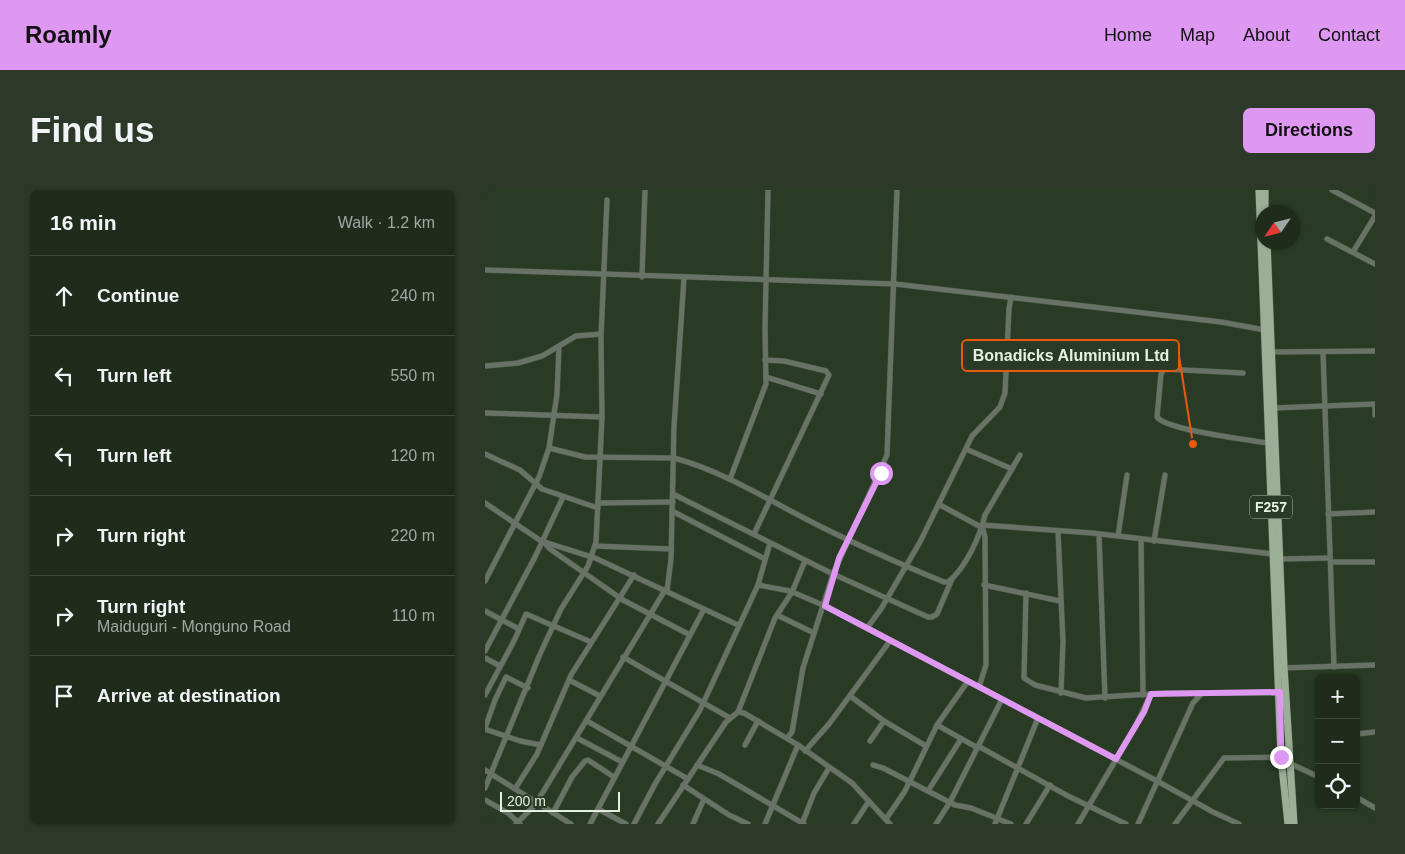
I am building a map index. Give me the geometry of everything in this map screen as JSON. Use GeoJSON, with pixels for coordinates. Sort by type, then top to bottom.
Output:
{"type":"FeatureCollection","features":[{"type":"Feature","properties":{"kind":"main road","name":"F257"},"geometry":{"type":"LineString","coordinates":[[1259,190],[1273,554],[1294,824]]}},
{"type":"Feature","properties":{"kind":"main road"},"geometry":{"type":"LineString","coordinates":[[1265,190],[1265,205]]}},
{"type":"Feature","properties":{"kind":"main road","name":"F257"},"geometry":{"type":"LineString","coordinates":[[1267,250],[1280,559],[1281,757],[1287,824]]}},
{"type":"Feature","properties":{"kind":"street"},"geometry":{"type":"LineString","coordinates":[[642,277],[645,190]]}},
{"type":"Feature","properties":{"kind":"street"},"geometry":{"type":"LineString","coordinates":[[730,479],[766,384],[768,190]]}},
{"type":"Feature","properties":{"kind":"street"},"geometry":{"type":"LineString","coordinates":[[787,738],[792,732],[803,668],[825,606],[833,574],[881,473],[887,455],[895,284],[897,190]]}},
{"type":"Feature","properties":{"kind":"street"},"geometry":{"type":"LineString","coordinates":[[1332,190],[1375,214],[1353,252]]}},
{"type":"Feature","properties":{"kind":"street"},"geometry":{"type":"LineString","coordinates":[[485,788],[528,688],[540,654],[561,609],[584,574],[595,546],[600,456],[601,334],[607,200]]}},
{"type":"Feature","properties":{"kind":"street"},"geometry":{"type":"LineString","coordinates":[[1327,239],[1375,264]]}},
{"type":"Feature","properties":{"kind":"street"},"geometry":{"type":"LineString","coordinates":[[485,270],[642,277],[895,284],[1221,322],[1265,330]]}},
{"type":"Feature","properties":{"kind":"street"},"geometry":{"type":"LineString","coordinates":[[485,800],[508,813],[518,823],[537,801],[577,738],[623,657],[666,590],[671,549],[684,278]]}},
{"type":"Feature","properties":{"kind":"street"},"geometry":{"type":"LineString","coordinates":[[867,628],[887,598],[940,505],[972,436],[999,407],[1005,393],[1011,298]]}},
{"type":"Feature","properties":{"kind":"street"},"geometry":{"type":"LineString","coordinates":[[485,366],[518,362],[542,356],[576,336],[601,334]]}},
{"type":"Feature","properties":{"kind":"street"},"geometry":{"type":"LineString","coordinates":[[485,581],[535,482],[549,448],[554,414],[559,347]]}},
{"type":"Feature","properties":{"kind":"street"},"geometry":{"type":"LineString","coordinates":[[1271,352],[1375,351]]}},
{"type":"Feature","properties":{"kind":"street"},"geometry":{"type":"LineString","coordinates":[[1323,352],[1334,666]]}},
{"type":"Feature","properties":{"kind":"street"},"geometry":{"type":"LineString","coordinates":[[754,534],[829,375],[828,372],[783,361],[765,360]]}},
{"type":"Feature","properties":{"kind":"street"},"geometry":{"type":"LineString","coordinates":[[1243,373],[1164,368],[1161,374],[1157,417],[1161,422],[1175,426],[1268,442]]}},
{"type":"Feature","properties":{"kind":"street"},"geometry":{"type":"LineString","coordinates":[[766,377],[821,394]]}},
{"type":"Feature","properties":{"kind":"street"},"geometry":{"type":"LineString","coordinates":[[1273,408],[1375,404],[1375,414]]}},
{"type":"Feature","properties":{"kind":"street"},"geometry":{"type":"LineString","coordinates":[[485,413],[601,417]]}},
{"type":"Feature","properties":{"kind":"street"},"geometry":{"type":"LineString","coordinates":[[549,448],[585,457],[674,458],[713,471],[848,540],[905,566],[944,582],[952,578]]}},
{"type":"Feature","properties":{"kind":"street"},"geometry":{"type":"LineString","coordinates":[[966,448],[1012,469]]}},
{"type":"Feature","properties":{"kind":"street"},"geometry":{"type":"LineString","coordinates":[[485,454],[520,470],[542,489],[563,498],[598,505],[673,502]]}},
{"type":"Feature","properties":{"kind":"street"},"geometry":{"type":"LineString","coordinates":[[673,494],[833,574],[932,617],[937,614],[952,578],[959,570],[982,526],[985,515],[1020,455]]}},
{"type":"Feature","properties":{"kind":"street"},"geometry":{"type":"LineString","coordinates":[[1118,536],[1127,475]]}},
{"type":"Feature","properties":{"kind":"street"},"geometry":{"type":"LineString","coordinates":[[1154,541],[1165,475]]}},
{"type":"Feature","properties":{"kind":"street"},"geometry":{"type":"LineString","coordinates":[[485,651],[535,557],[563,498]]}},
{"type":"Feature","properties":{"kind":"street"},"geometry":{"type":"LineString","coordinates":[[485,504],[542,541],[592,557],[738,625]]}},
{"type":"Feature","properties":{"kind":"street"},"geometry":{"type":"LineString","coordinates":[[940,505],[982,526],[1099,534],[1273,554]]}},
{"type":"Feature","properties":{"kind":"street"},"geometry":{"type":"LineString","coordinates":[[672,511],[765,559]]}},
{"type":"Feature","properties":{"kind":"street"},"geometry":{"type":"LineString","coordinates":[[1328,514],[1375,512]]}},
{"type":"Feature","properties":{"kind":"street"},"geometry":{"type":"LineString","coordinates":[[979,687],[986,664],[985,537],[982,526]]}},
{"type":"Feature","properties":{"kind":"street"},"geometry":{"type":"LineString","coordinates":[[1058,531],[1063,642],[1061,692]]}},
{"type":"Feature","properties":{"kind":"street"},"geometry":{"type":"LineString","coordinates":[[1099,534],[1105,698]]}},
{"type":"Feature","properties":{"kind":"street"},"geometry":{"type":"LineString","coordinates":[[1141,539],[1143,695]]}},
{"type":"Feature","properties":{"kind":"street"},"geometry":{"type":"LineString","coordinates":[[542,541],[546,546],[619,598],[690,635]]}},
{"type":"Feature","properties":{"kind":"street"},"geometry":{"type":"LineString","coordinates":[[634,824],[703,703],[758,585],[771,543]]}},
{"type":"Feature","properties":{"kind":"street"},"geometry":{"type":"LineString","coordinates":[[595,546],[671,549]]}},
{"type":"Feature","properties":{"kind":"street"},"geometry":{"type":"LineString","coordinates":[[1280,559],[1375,562]]}},
{"type":"Feature","properties":{"kind":"street"},"geometry":{"type":"LineString","coordinates":[[658,824],[730,718],[738,712],[777,615],[792,592],[805,560]]}},
{"type":"Feature","properties":{"kind":"street"},"geometry":{"type":"LineString","coordinates":[[515,789],[531,765],[541,745],[569,680],[634,575]]}},
{"type":"Feature","properties":{"kind":"street"},"geometry":{"type":"LineString","coordinates":[[758,585],[768,585],[792,592],[825,606],[1239,824]]}},
{"type":"Feature","properties":{"kind":"street"},"geometry":{"type":"LineString","coordinates":[[984,585],[1060,601]]}},
{"type":"Feature","properties":{"kind":"street"},"geometry":{"type":"LineString","coordinates":[[1026,593],[1024,678],[1035,685],[1086,698],[1151,694],[1280,692]]}},
{"type":"Feature","properties":{"kind":"street"},"geometry":{"type":"LineString","coordinates":[[590,824],[703,609]]}},
{"type":"Feature","properties":{"kind":"street"},"geometry":{"type":"LineString","coordinates":[[485,611],[519,629]]}},
{"type":"Feature","properties":{"kind":"street"},"geometry":{"type":"LineString","coordinates":[[485,694],[527,614],[591,642]]}},
{"type":"Feature","properties":{"kind":"street"},"geometry":{"type":"LineString","coordinates":[[777,615],[814,633]]}},
{"type":"Feature","properties":{"kind":"street"},"geometry":{"type":"LineString","coordinates":[[805,751],[850,696],[891,641]]}},
{"type":"Feature","properties":{"kind":"street"},"geometry":{"type":"LineString","coordinates":[[623,657],[730,718]]}},
{"type":"Feature","properties":{"kind":"street"},"geometry":{"type":"LineString","coordinates":[[485,658],[500,666]]}},
{"type":"Feature","properties":{"kind":"street"},"geometry":{"type":"LineString","coordinates":[[1281,668],[1375,665]]}},
{"type":"Feature","properties":{"kind":"street"},"geometry":{"type":"LineString","coordinates":[[528,688],[506,677],[485,728],[541,745]]}},
{"type":"Feature","properties":{"kind":"street"},"geometry":{"type":"LineString","coordinates":[[569,680],[600,696]]}},
{"type":"Feature","properties":{"kind":"street"},"geometry":{"type":"LineString","coordinates":[[738,712],[787,738],[852,783],[888,822],[937,725],[968,681]]}},
{"type":"Feature","properties":{"kind":"street"},"geometry":{"type":"LineString","coordinates":[[1139,824],[1193,703],[1202,693]]}},
{"type":"Feature","properties":{"kind":"street"},"geometry":{"type":"LineString","coordinates":[[1078,824],[1141,718],[1151,694]]}},
{"type":"Feature","properties":{"kind":"street"},"geometry":{"type":"LineString","coordinates":[[850,696],[884,721],[926,746]]}},
{"type":"Feature","properties":{"kind":"street"},"geometry":{"type":"LineString","coordinates":[[936,824],[950,802],[1002,699]]}},
{"type":"Feature","properties":{"kind":"street"},"geometry":{"type":"LineString","coordinates":[[996,821],[1038,718]]}},
{"type":"Feature","properties":{"kind":"street"},"geometry":{"type":"LineString","coordinates":[[587,721],[688,779]]}},
{"type":"Feature","properties":{"kind":"street"},"geometry":{"type":"LineString","coordinates":[[745,745],[758,721]]}},
{"type":"Feature","properties":{"kind":"street"},"geometry":{"type":"LineString","coordinates":[[870,741],[884,721]]}},
{"type":"Feature","properties":{"kind":"street"},"geometry":{"type":"LineString","coordinates":[[937,725],[1126,824]]}},
{"type":"Feature","properties":{"kind":"street"},"geometry":{"type":"LineString","coordinates":[[1360,734],[1375,732]]}},
{"type":"Feature","properties":{"kind":"street"},"geometry":{"type":"LineString","coordinates":[[577,738],[621,762]]}},
{"type":"Feature","properties":{"kind":"street"},"geometry":{"type":"LineString","coordinates":[[927,791],[961,739]]}},
{"type":"Feature","properties":{"kind":"street"},"geometry":{"type":"LineString","coordinates":[[765,824],[798,745]]}},
{"type":"Feature","properties":{"kind":"street"},"geometry":{"type":"LineString","coordinates":[[1175,824],[1225,758],[1244,756],[1281,757]]}},
{"type":"Feature","properties":{"kind":"street"},"geometry":{"type":"LineString","coordinates":[[553,813],[573,777],[585,761],[588,760],[614,776]]}},
{"type":"Feature","properties":{"kind":"street"},"geometry":{"type":"LineString","coordinates":[[1289,763],[1315,775]]}},
{"type":"Feature","properties":{"kind":"street"},"geometry":{"type":"LineString","coordinates":[[697,765],[719,774],[803,824],[814,793],[829,768]]}},
{"type":"Feature","properties":{"kind":"street"},"geometry":{"type":"LineString","coordinates":[[873,765],[910,781],[950,802],[971,808],[996,821],[1011,824]]}},
{"type":"Feature","properties":{"kind":"street"},"geometry":{"type":"LineString","coordinates":[[485,770],[571,824]]}},
{"type":"Feature","properties":{"kind":"street"},"geometry":{"type":"LineString","coordinates":[[683,785],[748,824]]}},
{"type":"Feature","properties":{"kind":"street"},"geometry":{"type":"LineString","coordinates":[[1026,824],[1050,785]]}},
{"type":"Feature","properties":{"kind":"street"},"geometry":{"type":"LineString","coordinates":[[693,824],[704,799]]}},
{"type":"Feature","properties":{"kind":"street"},"geometry":{"type":"LineString","coordinates":[[1360,799],[1375,808]]}},
{"type":"Feature","properties":{"kind":"street"},"geometry":{"type":"LineString","coordinates":[[854,824],[869,800]]}},
{"type":"Feature","properties":{"kind":"street"},"geometry":{"type":"LineString","coordinates":[[598,809],[625,824]]}},
{"type":"Feature","properties":{"kind":"place","name":"Bonadicks Aluminium Ltd"},"geometry":{"type":"Point","coordinates":[1193,444]}},
{"type":"Feature","properties":{"kind":"route"},"geometry":{"type":"LineString","coordinates":[[881,473],[839,558],[825,606],[1116,759],[1144,712],[1151,694],[1280,692],[1281,757]]}}]}
